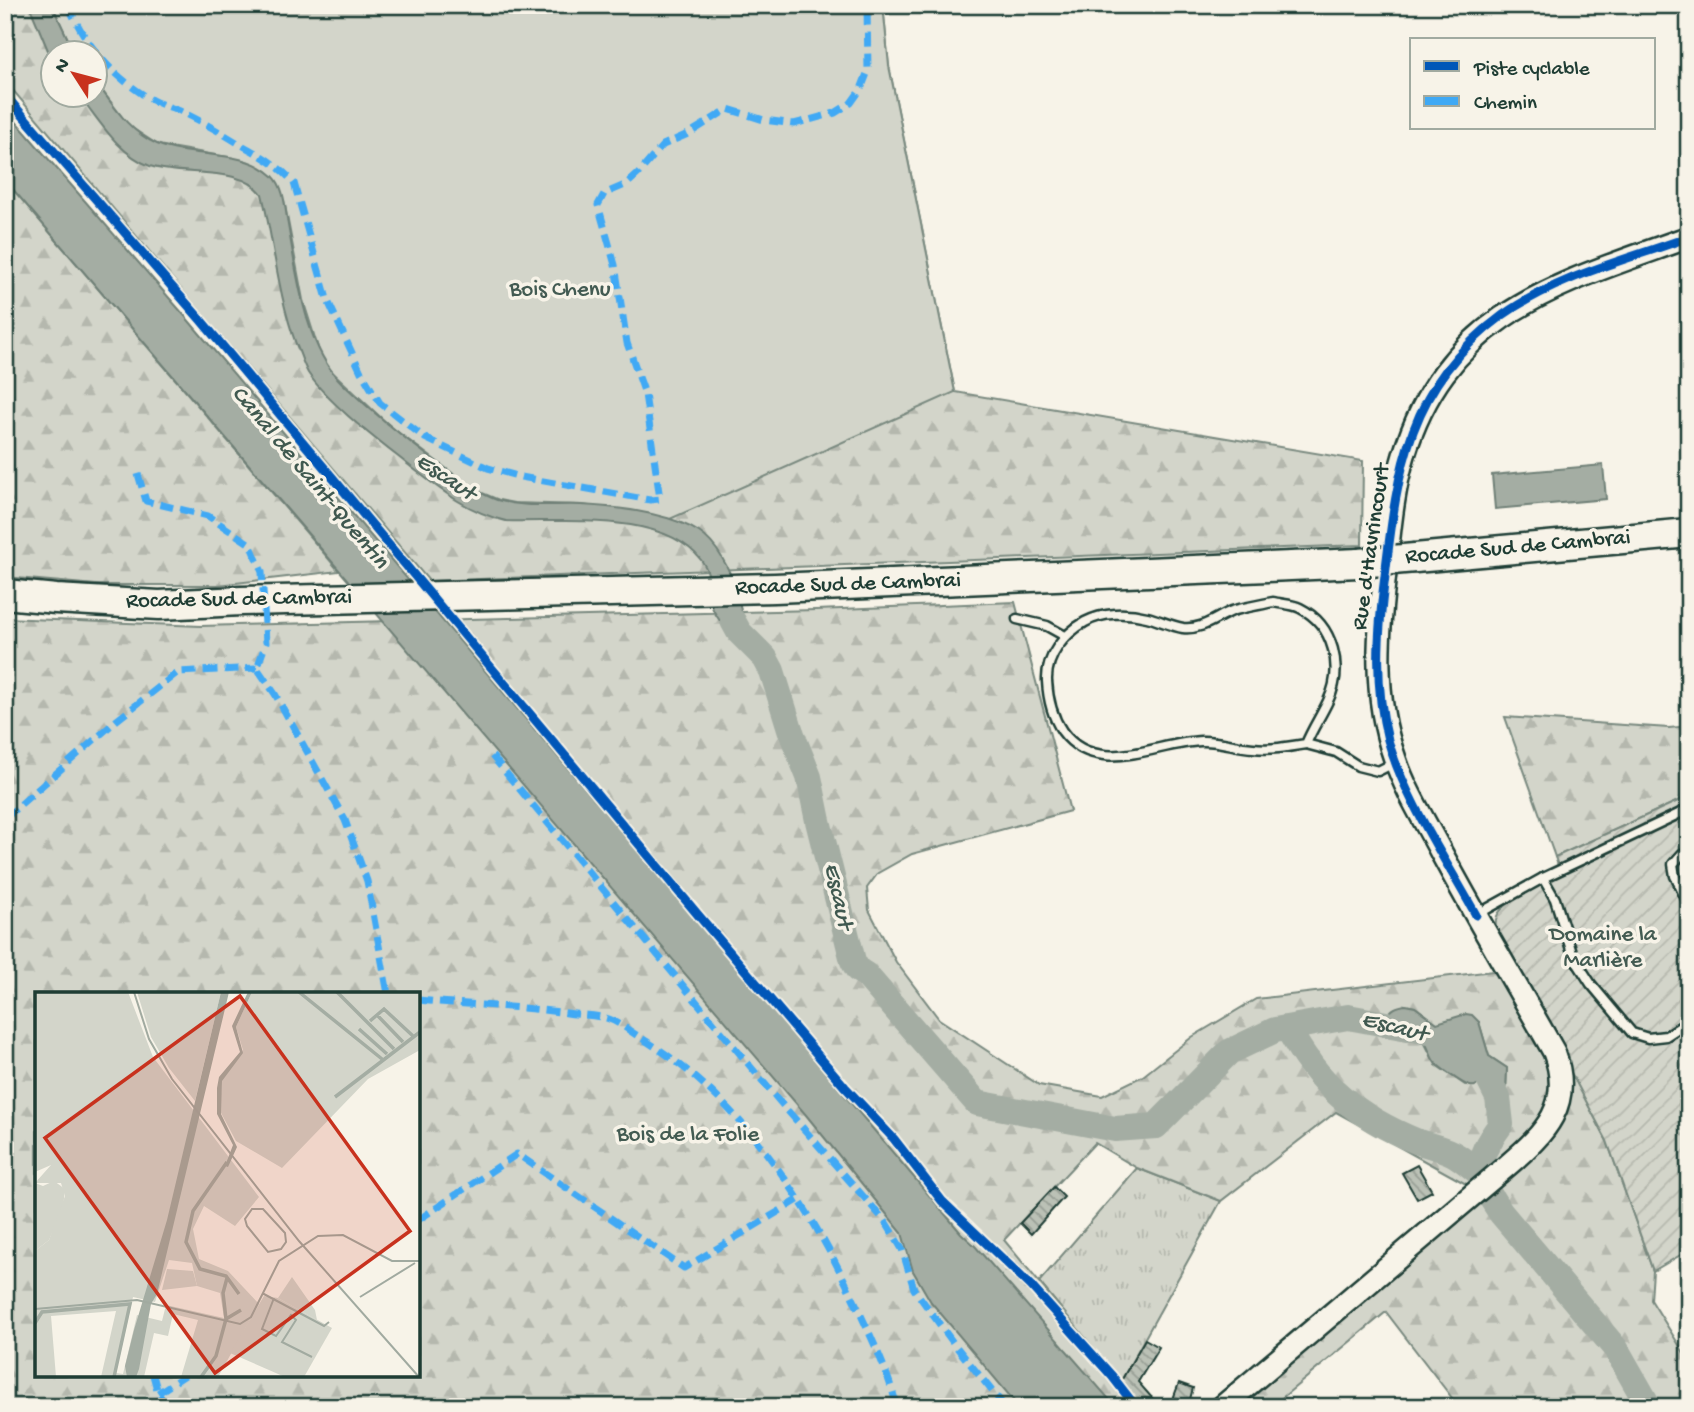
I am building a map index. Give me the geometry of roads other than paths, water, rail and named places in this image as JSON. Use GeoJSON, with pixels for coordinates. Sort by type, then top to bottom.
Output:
{"type":"FeatureCollection","features":[{"type":"Feature","properties":{"kind":"highway","name":"Rocade Sud de Cambrai"},"geometry":{"type":"LineString","coordinates":[[5,594],[159,605],[881,584],[1359,563],[1689,533]]}},
{"type":"Feature","properties":{"kind":"street","name":"Rue d'Havrincourt"},"geometry":{"type":"LineString","coordinates":[[1222,1407],[1508,1165],[1549,1125],[1560,1096],[1559,1072],[1554,1052],[1421,814],[1396,762],[1387,734],[1380,698],[1378,657],[1396,488],[1409,439],[1426,403],[1441,378],[1471,343],[1515,307],[1542,292],[1586,273],[1689,237]]}},
{"type":"Feature","properties":{"kind":"lane"},"geometry":{"type":"LineString","coordinates":[[1306,744],[1329,700],[1335,667],[1332,640],[1320,624],[1299,608],[1273,602],[1233,611],[1198,628],[1182,628],[1146,617],[1117,613],[1087,621],[1065,636],[1053,652],[1047,676],[1054,719],[1070,741],[1091,754],[1111,756],[1216,740],[1251,748],[1278,749],[1306,744],[1336,752],[1358,765],[1378,771],[1396,762]]}},
{"type":"Feature","properties":{"kind":"lane"},"geometry":{"type":"LineString","coordinates":[[1017,619],[1047,626],[1065,636]]}},
{"type":"Feature","properties":{"kind":"lane"},"geometry":{"type":"LineString","coordinates":[[1476,915],[1543,878],[1689,809]]}},
{"type":"Feature","properties":{"kind":"lane"},"geometry":{"type":"LineString","coordinates":[[1689,851],[1673,864],[1675,876],[1689,905]]}},
{"type":"Feature","properties":{"kind":"lane"},"geometry":{"type":"LineString","coordinates":[[1543,878],[1555,898],[1573,956],[1591,984],[1632,1033],[1648,1038],[1666,1036],[1689,1021]]}},
{"type":"Feature","properties":{"kind":"water"},"geometry":{"type":"Polygon","coordinates":[[[29,5],[52,5],[67,38],[43,38],[29,5]]]}},
{"type":"Feature","properties":{"kind":"water"},"geometry":{"type":"Polygon","coordinates":[[[108,98],[138,132],[157,144],[171,149],[247,161],[273,176],[282,193],[299,287],[311,330],[329,368],[342,383],[378,416],[462,481],[497,500],[528,505],[581,505],[626,509],[673,520],[699,532],[713,545],[729,571],[745,623],[764,642],[747,655],[712,607],[709,578],[701,560],[684,544],[662,533],[610,522],[506,521],[478,512],[441,490],[340,409],[308,373],[285,307],[262,194],[253,185],[226,175],[150,166],[128,153],[89,108],[108,108],[108,98]]]}},
{"type":"Feature","properties":{"kind":"water","name":"Canal de Saint-Quentin"},"geometry":{"type":"Polygon","coordinates":[[[5,109],[184,315],[961,1233],[1116,1407],[1019,1407],[931,1302],[913,1271],[902,1233],[806,1115],[5,180],[5,109]]]}},
{"type":"Feature","properties":{"kind":"water"},"geometry":{"type":"Polygon","coordinates":[[[1603,465],[1606,499],[1495,509],[1492,475],[1603,465]]]}},
{"type":"Feature","properties":{"kind":"water"},"geometry":{"type":"Polygon","coordinates":[[[1405,1005],[1415,1007],[1437,1023],[1466,1014],[1472,1015],[1479,1022],[1489,1056],[1507,1068],[1506,1091],[1501,1097],[1490,1096],[1480,1083],[1470,1086],[1457,1079],[1436,1063],[1420,1037],[1398,1030],[1386,1021],[1390,1012],[1405,1005]]]}},
{"type":"Feature","properties":{"kind":"waterway","name":"Escaut"},"geometry":{"type":"LineString","coordinates":[[733,621],[739,632],[765,658],[772,671],[791,732],[809,777],[853,961],[858,970],[866,975],[977,1103],[1115,1129],[1156,1126],[1229,1052],[1275,1030],[1348,1017],[1424,1031]]}},
{"type":"Feature","properties":{"kind":"waterway"},"geometry":{"type":"LineString","coordinates":[[1288,1028],[1312,1066],[1341,1097],[1358,1110],[1395,1132],[1452,1153],[1479,1173]]}},
{"type":"Feature","properties":{"kind":"waterway","name":"Escaut"},"geometry":{"type":"LineString","coordinates":[[1480,1067],[1498,1098],[1501,1124],[1481,1159],[1480,1169],[1486,1188],[1501,1213],[1616,1349],[1649,1407]]}},
{"type":"Feature","properties":{"kind":"park label","name":"Bois Chenu"},"geometry":{"type":"Point","coordinates":[560,290]}},
{"type":"Feature","properties":{"kind":"park label","name":"Domaine la Marlière"},"geometry":{"type":"Point","coordinates":[1603,948]}},
{"type":"Feature","properties":{"kind":"park label","name":"Bois de la Folie"},"geometry":{"type":"Point","coordinates":[688,1135]}}]}
